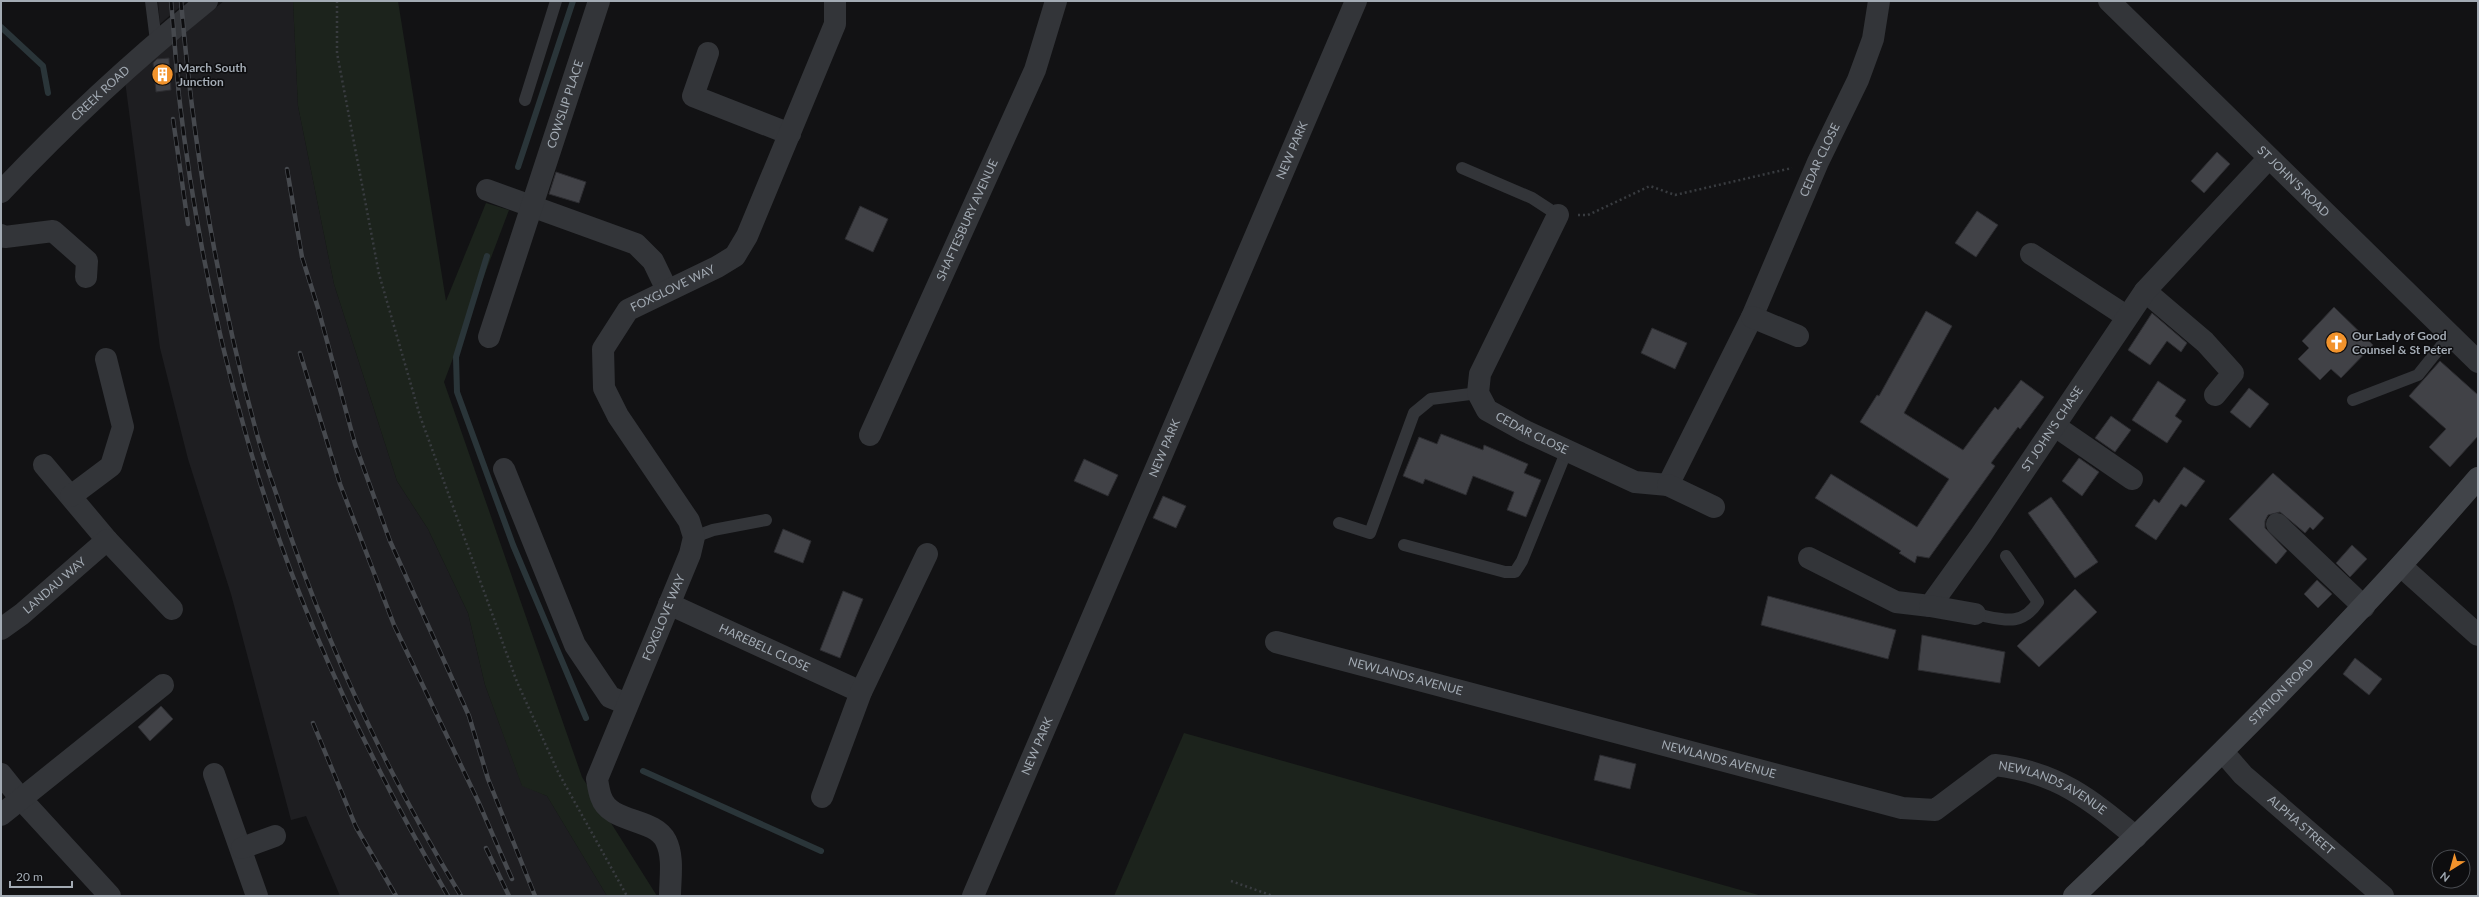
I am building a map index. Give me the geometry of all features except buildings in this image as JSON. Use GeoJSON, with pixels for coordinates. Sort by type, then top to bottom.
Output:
{"type":"FeatureCollection","features":[{"type":"Feature","properties":{"kind":"main road","name":"STATION ROAD"},"geometry":{"type":"LineString","coordinates":[[2074,896],[2223,752],[2364,607],[2478,478]]}},
{"type":"Feature","properties":{"kind":"street","name":"CREEK ROAD"},"geometry":{"type":"LineString","coordinates":[[1,192],[83,109],[156,41],[206,1]]}},
{"type":"Feature","properties":{"kind":"street","name":"COWSLIP PLACE"},"geometry":{"type":"LineString","coordinates":[[489,337],[599,1]]}},
{"type":"Feature","properties":{"kind":"street","name":"FOXGLOVE WAY"},"geometry":{"type":"LineString","coordinates":[[670,896],[670,856],[666,840],[654,830],[611,811],[601,798],[597,779],[690,554],[694,537],[688,521],[618,416],[604,388],[603,349],[628,310],[717,267],[735,256],[747,236],[835,24],[835,1]]}},
{"type":"Feature","properties":{"kind":"street","name":"SHAFTESBURY AVENUE"},"geometry":{"type":"LineString","coordinates":[[870,435],[1035,70],[1056,1]]}},
{"type":"Feature","properties":{"kind":"street","name":"NEW PARK"},"geometry":{"type":"LineString","coordinates":[[973,896],[1356,1]]}},
{"type":"Feature","properties":{"kind":"street","name":"CEDAR CLOSE"},"geometry":{"type":"LineString","coordinates":[[1668,485],[1752,317],[1818,162],[1858,80],[1873,39],[1878,1]]}},
{"type":"Feature","properties":{"kind":"street","name":"ST JOHN'S ROAD"},"geometry":{"type":"LineString","coordinates":[[2109,1],[2268,159],[2478,362]]}},
{"type":"Feature","properties":{"kind":"street"},"geometry":{"type":"LineString","coordinates":[[708,53],[693,96],[790,134]]}},
{"type":"Feature","properties":{"kind":"street","name":"ST JOHN'S CHASE"},"geometry":{"type":"LineString","coordinates":[[1930,606],[2055,426],[2126,316],[2145,291],[2268,159]]}},
{"type":"Feature","properties":{"kind":"street"},"geometry":{"type":"LineString","coordinates":[[487,190],[636,244],[653,261],[667,290]]}},
{"type":"Feature","properties":{"kind":"street"},"geometry":{"type":"LineString","coordinates":[[1478,393],[1480,374],[1558,215]]}},
{"type":"Feature","properties":{"kind":"street"},"geometry":{"type":"LineString","coordinates":[[1,235],[5,237],[53,231],[87,261],[86,277]]}},
{"type":"Feature","properties":{"kind":"street"},"geometry":{"type":"LineString","coordinates":[[2031,254],[2126,316]]}},
{"type":"Feature","properties":{"kind":"street"},"geometry":{"type":"LineString","coordinates":[[2145,291],[2205,342],[2233,373],[2215,395]]}},
{"type":"Feature","properties":{"kind":"street"},"geometry":{"type":"LineString","coordinates":[[1752,317],[1798,336]]}},
{"type":"Feature","properties":{"kind":"street"},"geometry":{"type":"LineString","coordinates":[[71,496],[111,466],[123,427],[106,359]]}},
{"type":"Feature","properties":{"kind":"street","name":"CEDAR CLOSE"},"geometry":{"type":"LineString","coordinates":[[1478,393],[1487,410],[1567,450],[1635,482],[1668,485],[1714,507]]}},
{"type":"Feature","properties":{"kind":"street"},"geometry":{"type":"LineString","coordinates":[[2055,426],[2132,479]]}},
{"type":"Feature","properties":{"kind":"street"},"geometry":{"type":"LineString","coordinates":[[44,464],[107,540],[172,610]]}},
{"type":"Feature","properties":{"kind":"street"},"geometry":{"type":"LineString","coordinates":[[504,469],[575,645],[610,697],[627,704]]}},
{"type":"Feature","properties":{"kind":"street"},"geometry":{"type":"LineString","coordinates":[[2277,524],[2364,607]]}},
{"type":"Feature","properties":{"kind":"street","name":"LANDAU WAY"},"geometry":{"type":"LineString","coordinates":[[1,629],[22,614],[107,540]]}},
{"type":"Feature","properties":{"kind":"street"},"geometry":{"type":"LineString","coordinates":[[822,797],[861,692],[927,554]]}},
{"type":"Feature","properties":{"kind":"street"},"geometry":{"type":"LineString","coordinates":[[1809,558],[1896,602],[1975,614]]}},
{"type":"Feature","properties":{"kind":"street"},"geometry":{"type":"LineString","coordinates":[[2401,566],[2478,635]]}},
{"type":"Feature","properties":{"kind":"street","name":"HAREBELL CLOSE"},"geometry":{"type":"LineString","coordinates":[[669,604],[861,692]]}},
{"type":"Feature","properties":{"kind":"street","name":"NEWLANDS AVENUE"},"geometry":{"type":"LineString","coordinates":[[1276,642],[1902,808],[1935,810],[1995,765],[2022,768],[2053,779],[2088,798],[2136,837]]}},
{"type":"Feature","properties":{"kind":"street"},"geometry":{"type":"LineString","coordinates":[[1,815],[163,685]]}},
{"type":"Feature","properties":{"kind":"street","name":"ALPHA STREET"},"geometry":{"type":"LineString","coordinates":[[2223,752],[2243,775],[2383,896]]}},
{"type":"Feature","properties":{"kind":"street"},"geometry":{"type":"LineString","coordinates":[[1,774],[103,894]]}},
{"type":"Feature","properties":{"kind":"street"},"geometry":{"type":"LineString","coordinates":[[214,774],[242,848],[257,896]]}},
{"type":"Feature","properties":{"kind":"street"},"geometry":{"type":"LineString","coordinates":[[242,848],[275,836]]}},
{"type":"Feature","properties":{"kind":"lane"},"geometry":{"type":"LineString","coordinates":[[151,1],[156,41]]}},
{"type":"Feature","properties":{"kind":"lane"},"geometry":{"type":"LineString","coordinates":[[525,100],[556,1]]}},
{"type":"Feature","properties":{"kind":"lane"},"geometry":{"type":"LineString","coordinates":[[1462,168],[1532,198],[1558,215]]}},
{"type":"Feature","properties":{"kind":"lane"},"geometry":{"type":"LineString","coordinates":[[2353,400],[2418,375],[2450,336]]}},
{"type":"Feature","properties":{"kind":"lane"},"geometry":{"type":"LineString","coordinates":[[1339,523],[1370,533],[1414,413],[1431,399],[1478,393]]}},
{"type":"Feature","properties":{"kind":"lane"},"geometry":{"type":"LineString","coordinates":[[1404,545],[1506,572],[1515,572],[1522,561],[1567,450]]}},
{"type":"Feature","properties":{"kind":"lane"},"geometry":{"type":"LineString","coordinates":[[694,537],[713,530],[766,520]]}},
{"type":"Feature","properties":{"kind":"lane"},"geometry":{"type":"LineString","coordinates":[[1975,614],[2010,621],[2031,613],[2038,602],[2006,556]]}},
{"type":"Feature","properties":{"kind":"path"},"geometry":{"type":"LineString","coordinates":[[337,1],[337,53],[379,274],[420,416],[517,682],[558,772],[627,896]]}},
{"type":"Feature","properties":{"kind":"path"},"geometry":{"type":"LineString","coordinates":[[1558,215],[1588,215],[1650,186],[1675,196],[1818,162]]}},
{"type":"Feature","properties":{"kind":"path"},"geometry":{"type":"LineString","coordinates":[[1231,881],[1274,896]]}},
{"type":"Feature","properties":{"kind":"shaded area"},"geometry":{"type":"Polygon","coordinates":[[[158,1],[187,1],[160,24],[158,1]]]}},
{"type":"Feature","properties":{"kind":"shaded area"},"geometry":{"type":"Polygon","coordinates":[[[224,1],[293,1],[298,106],[334,284],[397,481],[428,529],[468,613],[485,685],[522,785],[547,796],[607,896],[340,896],[306,816],[291,820],[231,594],[188,459],[160,348],[125,81],[224,1]]]}},
{"type":"Feature","properties":{"kind":"shaded area"},"geometry":{"type":"Polygon","coordinates":[[[293,1],[398,1],[446,301],[486,203],[509,210],[444,382],[582,777],[657,896],[607,896],[547,796],[522,786],[485,685],[468,613],[428,529],[397,481],[334,284],[298,106],[293,1]]]}},
{"type":"Feature","properties":{"kind":"shaded area"},"geometry":{"type":"Polygon","coordinates":[[[1184,733],[1762,896],[1114,896],[1184,733]]]}},
{"type":"Feature","properties":{"kind":"waterway"},"geometry":{"type":"LineString","coordinates":[[518,167],[573,1]]}},
{"type":"Feature","properties":{"kind":"waterway"},"geometry":{"type":"LineString","coordinates":[[1,27],[43,66],[48,93]]}},
{"type":"Feature","properties":{"kind":"waterway"},"geometry":{"type":"LineString","coordinates":[[487,256],[456,357],[457,392],[513,545],[586,718]]}},
{"type":"Feature","properties":{"kind":"waterway"},"geometry":{"type":"LineString","coordinates":[[643,771],[821,851]]}},
{"type":"Feature","properties":{"kind":"railway"},"geometry":{"type":"LineString","coordinates":[[171,1],[179,96],[197,223],[223,349],[263,492],[307,612],[358,728],[387,785],[448,896]]}},
{"type":"Feature","properties":{"kind":"railway"},"geometry":{"type":"LineString","coordinates":[[181,1],[192,108],[208,216],[229,322],[257,436],[315,602],[358,703],[407,801],[461,896]]}},
{"type":"Feature","properties":{"kind":"railway"},"geometry":{"type":"LineString","coordinates":[[173,119],[188,224]]}},
{"type":"Feature","properties":{"kind":"railway"},"geometry":{"type":"LineString","coordinates":[[287,169],[302,257],[318,308],[355,444],[390,541],[469,716],[488,779],[535,896]]}},
{"type":"Feature","properties":{"kind":"railway"},"geometry":{"type":"LineString","coordinates":[[300,353],[340,484],[394,625],[478,801],[512,879]]}},
{"type":"Feature","properties":{"kind":"railway"},"geometry":{"type":"LineString","coordinates":[[313,723],[356,827],[396,896]]}},
{"type":"Feature","properties":{"kind":"railway"},"geometry":{"type":"LineString","coordinates":[[486,848],[509,896]]}},
{"type":"Feature","properties":{"kind":"place","name":"March South Junction"},"geometry":{"type":"Point","coordinates":[162,75]}},
{"type":"Feature","properties":{"kind":"place","name":"Our Lady of Good Counsel & St Peter"},"geometry":{"type":"Point","coordinates":[2337,343]}}]}
